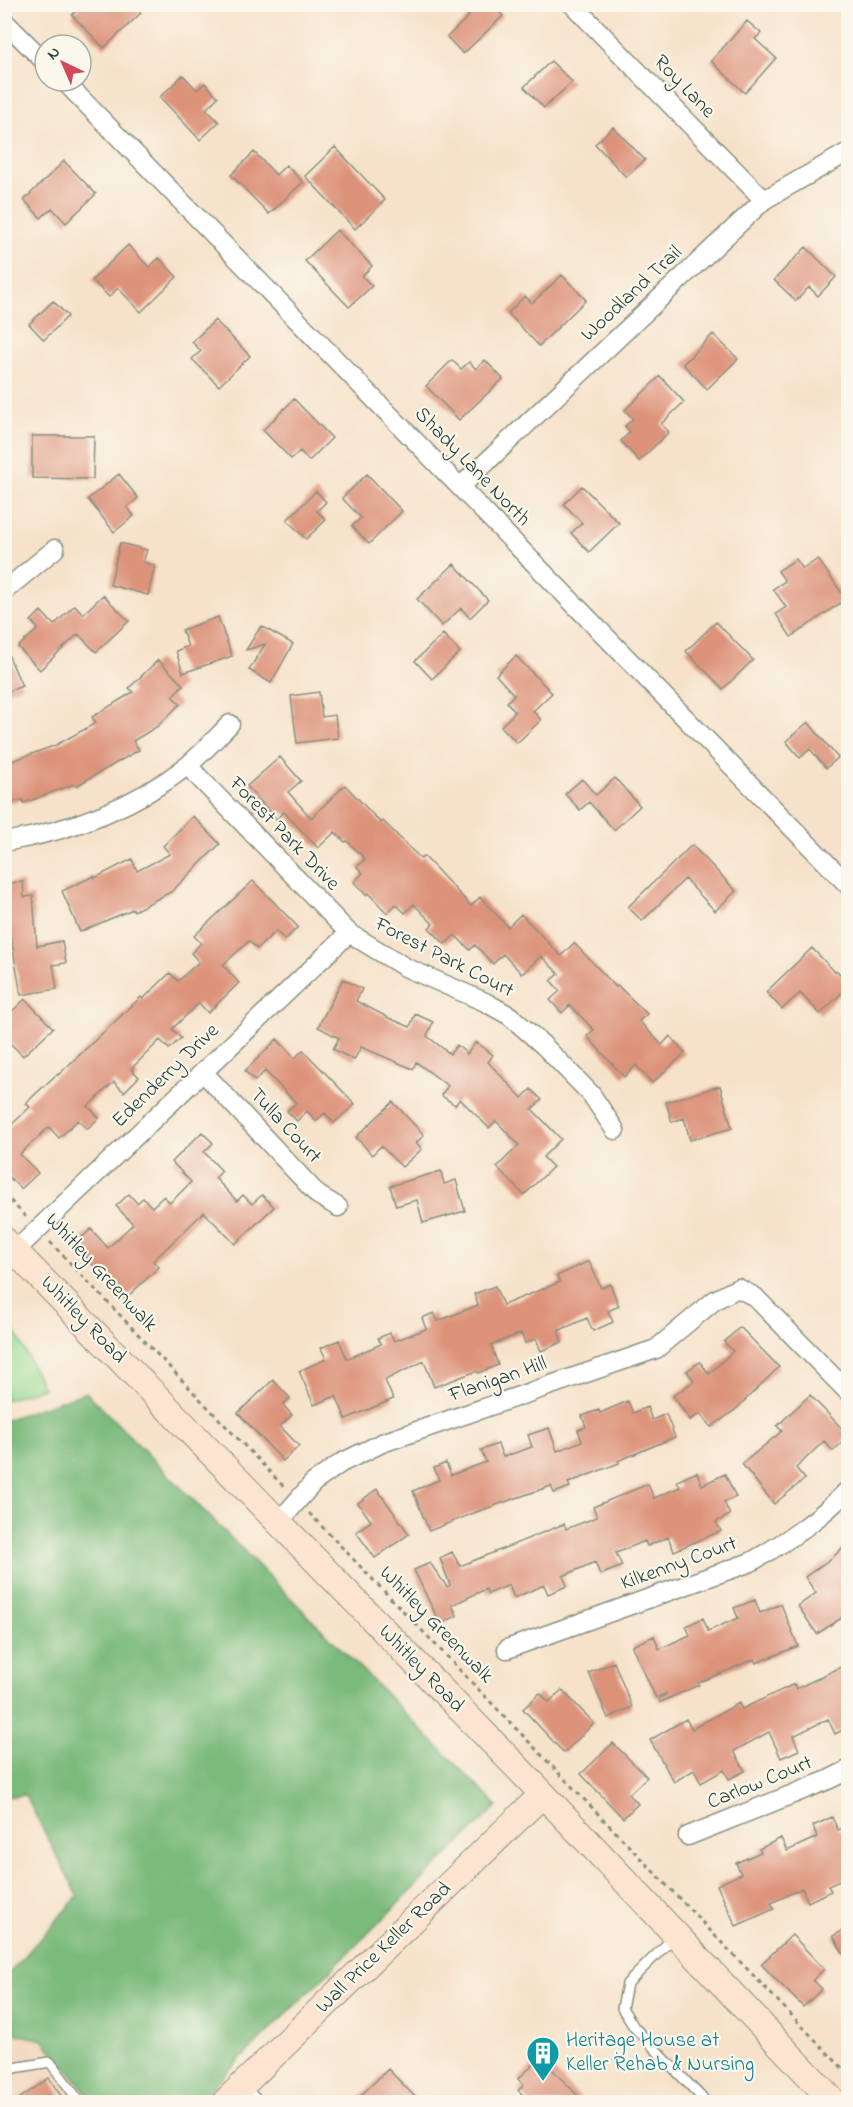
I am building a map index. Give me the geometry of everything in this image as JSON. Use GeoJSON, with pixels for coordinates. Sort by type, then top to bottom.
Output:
{"type":"FeatureCollection","features":[{"type":"Feature","properties":{"kind":"street","name":"Roy Lane"},"geometry":{"type":"LineString","coordinates":[[572,4],[764,200]]}},
{"type":"Feature","properties":{"kind":"street"},"geometry":{"type":"LineString","coordinates":[[4,21],[33,50]]}},
{"type":"Feature","properties":{"kind":"street","name":"Shady Lane North"},"geometry":{"type":"LineString","coordinates":[[76,93],[849,885]]}},
{"type":"Feature","properties":{"kind":"street","name":"Woodland Trail"},"geometry":{"type":"LineString","coordinates":[[460,487],[764,200],[849,152]]}},
{"type":"Feature","properties":{"kind":"street"},"geometry":{"type":"LineString","coordinates":[[4,591],[55,549]]}},
{"type":"Feature","properties":{"kind":"street"},"geometry":{"type":"LineString","coordinates":[[4,842],[29,838],[102,816],[138,799],[188,766],[230,724]]}},
{"type":"Feature","properties":{"kind":"street","name":"Forest Park Drive"},"geometry":{"type":"LineString","coordinates":[[188,766],[349,933]]}},
{"type":"Feature","properties":{"kind":"street","name":"Edenderry Drive"},"geometry":{"type":"LineString","coordinates":[[10,1245],[38,1229],[349,933]]}},
{"type":"Feature","properties":{"kind":"street","name":"Forest Park Court"},"geometry":{"type":"LineString","coordinates":[[349,933],[405,967],[510,1016],[543,1045],[591,1094],[615,1130]]}},
{"type":"Feature","properties":{"kind":"street","name":"Tulla Court"},"geometry":{"type":"LineString","coordinates":[[202,1072],[318,1195],[338,1207]]}},
{"type":"Feature","properties":{"kind":"street","name":"Whitley Road"},"geometry":{"type":"LineString","coordinates":[[10,1245],[543,1794],[834,2103]]}},
{"type":"Feature","properties":{"kind":"street","name":"Flanigan Hill"},"geometry":{"type":"LineString","coordinates":[[278,1523],[314,1483],[341,1463],[382,1443],[656,1349],[715,1300],[738,1288],[755,1297],[849,1392]]}},
{"type":"Feature","properties":{"kind":"street","name":"Kilkenny Court"},"geometry":{"type":"LineString","coordinates":[[507,1649],[751,1562],[786,1542],[820,1518],[849,1490]]}},
{"type":"Feature","properties":{"kind":"street","name":"Carlow Court"},"geometry":{"type":"LineString","coordinates":[[688,1836],[849,1770]]}},
{"type":"Feature","properties":{"kind":"street","name":"Wall Price Keller Road"},"geometry":{"type":"LineString","coordinates":[[242,2097],[543,1794]]}},
{"type":"Feature","properties":{"kind":"lane"},"geometry":{"type":"LineString","coordinates":[[676,1935],[627,1984],[622,2008],[634,2027],[706,2103]]}},
{"type":"Feature","properties":{"kind":"lane"},"geometry":{"type":"LineString","coordinates":[[4,2074],[14,2067],[50,2062],[80,2103]]}},
{"type":"Feature","properties":{"kind":"path","name":"Whitley Greenwalk"},"geometry":{"type":"LineString","coordinates":[[4,1194],[849,2074]]}},
{"type":"Feature","properties":{"kind":"shaded area"},"geometry":{"type":"Polygon","coordinates":[[[10,2032],[43,2040],[95,2102],[5,2102],[5,2037],[10,2032]]]}},
{"type":"Feature","properties":{"kind":"green space"},"geometry":{"type":"Polygon","coordinates":[[[4,1318],[16,1333],[43,1388],[5,1400],[4,1318]]]}},
{"type":"Feature","properties":{"kind":"green space"},"geometry":{"type":"Polygon","coordinates":[[[86,1392],[497,1806],[197,2102],[95,2102],[43,2040],[5,2031],[5,1978],[78,1896],[25,1795],[5,1797],[5,1420],[86,1392]]]}},
{"type":"Feature","properties":{"kind":"building"},"geometry":{"type":"Polygon","coordinates":[[[83,4],[133,4],[141,13],[104,48],[93,37],[93,33],[89,33],[72,15],[83,4]]]}},
{"type":"Feature","properties":{"kind":"building"},"geometry":{"type":"Polygon","coordinates":[[[457,4],[492,4],[503,16],[463,54],[447,37],[469,16],[457,4]]]}},
{"type":"Feature","properties":{"kind":"building"},"geometry":{"type":"Polygon","coordinates":[[[747,21],[761,33],[755,39],[776,58],[745,93],[711,61],[747,21]]]}},
{"type":"Feature","properties":{"kind":"building"},"geometry":{"type":"Polygon","coordinates":[[[551,61],[572,82],[544,108],[524,87],[551,61]]]}},
{"type":"Feature","properties":{"kind":"building"},"geometry":{"type":"Polygon","coordinates":[[[183,75],[197,90],[205,83],[218,97],[206,109],[219,122],[200,140],[160,97],[183,75]]]}},
{"type":"Feature","properties":{"kind":"building"},"geometry":{"type":"Polygon","coordinates":[[[613,127],[645,160],[626,177],[595,144],[613,127]]]}},
{"type":"Feature","properties":{"kind":"building"},"geometry":{"type":"Polygon","coordinates":[[[335,147],[385,200],[355,229],[305,176],[335,147]]]}},
{"type":"Feature","properties":{"kind":"building"},"geometry":{"type":"Polygon","coordinates":[[[254,152],[276,175],[286,165],[303,182],[269,214],[231,175],[254,152]]]}},
{"type":"Feature","properties":{"kind":"building"},"geometry":{"type":"Polygon","coordinates":[[[64,161],[96,194],[66,223],[52,208],[41,218],[24,200],[64,161]]]}},
{"type":"Feature","properties":{"kind":"building"},"geometry":{"type":"Polygon","coordinates":[[[337,230],[372,266],[362,276],[372,286],[349,307],[305,261],[337,230]]]}},
{"type":"Feature","properties":{"kind":"building"},"geometry":{"type":"Polygon","coordinates":[[[128,245],[149,267],[159,258],[177,277],[141,312],[118,288],[109,297],[92,280],[128,245]]]}},
{"type":"Feature","properties":{"kind":"building"},"geometry":{"type":"Polygon","coordinates":[[[806,247],[836,277],[818,296],[809,287],[796,301],[774,280],[806,247]]]}},
{"type":"Feature","properties":{"kind":"building"},"geometry":{"type":"Polygon","coordinates":[[[562,275],[586,300],[539,346],[508,313],[525,296],[532,303],[562,275]]]}},
{"type":"Feature","properties":{"kind":"building"},"geometry":{"type":"Polygon","coordinates":[[[53,301],[68,316],[44,340],[29,324],[53,301]]]}},
{"type":"Feature","properties":{"kind":"building"},"geometry":{"type":"Polygon","coordinates":[[[215,320],[250,356],[219,386],[192,359],[201,351],[192,342],[215,320]]]}},
{"type":"Feature","properties":{"kind":"building"},"geometry":{"type":"Polygon","coordinates":[[[713,334],[738,359],[707,389],[683,364],[713,334]]]}},
{"type":"Feature","properties":{"kind":"building"},"geometry":{"type":"Polygon","coordinates":[[[452,360],[461,369],[469,362],[476,369],[485,360],[503,379],[459,420],[426,386],[452,360]]]}},
{"type":"Feature","properties":{"kind":"building"},"geometry":{"type":"Polygon","coordinates":[[[660,376],[684,402],[661,424],[669,432],[639,461],[621,441],[630,432],[625,426],[633,419],[625,410],[660,376]]]}},
{"type":"Feature","properties":{"kind":"building"},"geometry":{"type":"Polygon","coordinates":[[[294,399],[332,438],[309,461],[300,451],[291,459],[263,430],[294,399]]]}},
{"type":"Feature","properties":{"kind":"building"},"geometry":{"type":"Polygon","coordinates":[[[32,436],[94,436],[93,479],[32,478],[32,436]]]}},
{"type":"Feature","properties":{"kind":"building"},"geometry":{"type":"Polygon","coordinates":[[[119,474],[138,498],[127,507],[134,516],[114,532],[88,499],[119,474]]]}},
{"type":"Feature","properties":{"kind":"building"},"geometry":{"type":"Polygon","coordinates":[[[367,474],[402,511],[369,544],[352,526],[361,518],[342,498],[367,474]]]}},
{"type":"Feature","properties":{"kind":"building"},"geometry":{"type":"Polygon","coordinates":[[[582,486],[619,523],[589,552],[571,533],[582,523],[564,504],[582,486]]]}},
{"type":"Feature","properties":{"kind":"building"},"geometry":{"type":"Polygon","coordinates":[[[316,491],[326,502],[317,511],[326,520],[306,539],[287,520],[316,491]]]}},
{"type":"Feature","properties":{"kind":"building"},"geometry":{"type":"Polygon","coordinates":[[[120,543],[147,550],[143,562],[155,566],[148,595],[110,585],[120,543]]]}},
{"type":"Feature","properties":{"kind":"building"},"geometry":{"type":"Polygon","coordinates":[[[796,559],[803,569],[818,559],[846,599],[791,637],[776,614],[786,607],[773,589],[785,581],[778,571],[796,559]]]}},
{"type":"Feature","properties":{"kind":"building"},"geometry":{"type":"Polygon","coordinates":[[[454,564],[488,600],[470,618],[461,608],[442,626],[417,599],[454,564]]]}},
{"type":"Feature","properties":{"kind":"building"},"geometry":{"type":"Polygon","coordinates":[[[103,595],[129,621],[96,652],[78,634],[40,670],[18,647],[38,629],[31,621],[41,611],[54,625],[75,605],[83,614],[103,595]]]}},
{"type":"Feature","properties":{"kind":"building"},"geometry":{"type":"Polygon","coordinates":[[[218,617],[232,656],[183,673],[176,651],[188,646],[182,630],[218,617]]]}},
{"type":"Feature","properties":{"kind":"building"},"geometry":{"type":"Polygon","coordinates":[[[716,622],[753,660],[723,689],[686,651],[716,622]]]}},
{"type":"Feature","properties":{"kind":"building"},"geometry":{"type":"Polygon","coordinates":[[[261,626],[293,644],[271,683],[249,670],[265,644],[246,650],[261,626]]]}},
{"type":"Feature","properties":{"kind":"building"},"geometry":{"type":"Polygon","coordinates":[[[443,634],[460,652],[432,679],[415,661],[443,634]]]}},
{"type":"Feature","properties":{"kind":"building"},"geometry":{"type":"Polygon","coordinates":[[[4,645],[22,686],[4,693],[4,645]]]}},
{"type":"Feature","properties":{"kind":"building"},"geometry":{"type":"Polygon","coordinates":[[[516,656],[552,693],[533,711],[541,720],[517,743],[501,726],[515,712],[507,702],[514,695],[496,675],[516,656]]]}},
{"type":"Feature","properties":{"kind":"building"},"geometry":{"type":"Polygon","coordinates":[[[158,660],[183,685],[172,696],[180,704],[158,726],[133,741],[139,750],[76,786],[74,784],[24,803],[23,800],[4,803],[4,764],[56,745],[96,723],[92,717],[133,692],[129,688],[158,660]]]}},
{"type":"Feature","properties":{"kind":"building"},"geometry":{"type":"Polygon","coordinates":[[[319,692],[322,717],[335,715],[338,738],[297,743],[291,696],[319,692]]]}},
{"type":"Feature","properties":{"kind":"building"},"geometry":{"type":"Polygon","coordinates":[[[808,722],[838,758],[826,768],[810,749],[800,758],[786,741],[808,722]]]}},
{"type":"Feature","properties":{"kind":"building"},"geometry":{"type":"Polygon","coordinates":[[[280,757],[301,781],[288,792],[311,818],[345,785],[381,823],[383,821],[421,859],[424,856],[471,906],[480,897],[508,927],[521,914],[561,956],[574,943],[616,987],[618,986],[647,1014],[639,1021],[662,1045],[670,1036],[685,1053],[652,1083],[636,1065],[624,1077],[587,1036],[594,1030],[570,1005],[562,1013],[550,1000],[560,991],[551,981],[559,974],[541,956],[522,974],[503,954],[493,964],[475,945],[470,950],[455,935],[445,944],[429,928],[433,924],[414,904],[405,913],[396,904],[387,913],[354,882],[363,873],[357,867],[365,859],[347,841],[345,842],[335,832],[318,848],[284,812],[276,819],[247,786],[280,757]]]}},
{"type":"Feature","properties":{"kind":"building"},"geometry":{"type":"Polygon","coordinates":[[[615,778],[640,806],[614,830],[589,802],[580,810],[565,794],[582,779],[596,795],[615,778]]]}},
{"type":"Feature","properties":{"kind":"building"},"geometry":{"type":"Polygon","coordinates":[[[193,816],[220,844],[171,892],[134,911],[133,909],[80,932],[62,891],[94,876],[95,878],[132,859],[137,871],[170,854],[163,846],[193,816]]]}},
{"type":"Feature","properties":{"kind":"building"},"geometry":{"type":"Polygon","coordinates":[[[692,845],[736,891],[715,911],[685,879],[642,921],[628,907],[692,845]]]}},
{"type":"Feature","properties":{"kind":"building"},"geometry":{"type":"Polygon","coordinates":[[[253,881],[298,927],[285,940],[276,931],[257,949],[249,941],[223,965],[239,983],[208,1013],[199,1003],[172,1029],[181,1038],[169,1049],[160,1040],[131,1069],[139,1077],[124,1092],[114,1082],[88,1106],[99,1118],[87,1129],[78,1120],[59,1138],[49,1127],[20,1154],[38,1173],[21,1189],[4,1172],[4,1132],[30,1107],[26,1103],[141,997],[143,999],[170,973],[178,981],[199,962],[191,953],[201,943],[194,936],[253,881]]]}},
{"type":"Feature","properties":{"kind":"building"},"geometry":{"type":"Polygon","coordinates":[[[23,882],[24,897],[33,896],[37,946],[62,941],[66,963],[53,965],[57,989],[21,995],[9,923],[4,923],[4,883],[23,882]]]}},
{"type":"Feature","properties":{"kind":"building"},"geometry":{"type":"Polygon","coordinates":[[[812,948],[849,983],[849,986],[820,1014],[800,993],[782,1009],[766,992],[812,948]]]}},
{"type":"Feature","properties":{"kind":"building"},"geometry":{"type":"Polygon","coordinates":[[[343,979],[362,989],[356,1001],[389,1018],[410,1027],[415,1014],[433,1022],[427,1036],[450,1054],[457,1045],[467,1054],[476,1042],[493,1055],[488,1062],[522,1098],[531,1089],[542,1100],[532,1109],[561,1139],[543,1157],[553,1167],[524,1195],[497,1167],[519,1145],[496,1121],[489,1128],[460,1099],[455,1105],[441,1095],[448,1086],[416,1062],[413,1069],[361,1047],[354,1060],[333,1049],[339,1038],[318,1027],[343,979]]]}},
{"type":"Feature","properties":{"kind":"building"},"geometry":{"type":"Polygon","coordinates":[[[25,999],[53,1028],[23,1056],[4,1037],[4,1019],[25,999]]]}},
{"type":"Feature","properties":{"kind":"building"},"geometry":{"type":"Polygon","coordinates":[[[277,1039],[295,1058],[303,1050],[355,1104],[334,1123],[325,1113],[316,1121],[307,1111],[297,1121],[287,1111],[296,1103],[265,1071],[255,1081],[245,1071],[277,1039]]]}},
{"type":"Feature","properties":{"kind":"building"},"geometry":{"type":"Polygon","coordinates":[[[720,1086],[732,1128],[690,1140],[684,1118],[672,1122],[666,1102],[720,1086]]]}},
{"type":"Feature","properties":{"kind":"building"},"geometry":{"type":"Polygon","coordinates":[[[393,1102],[424,1135],[416,1143],[422,1149],[402,1167],[381,1146],[372,1155],[356,1137],[393,1102]]]}},
{"type":"Feature","properties":{"kind":"building"},"geometry":{"type":"Polygon","coordinates":[[[202,1132],[213,1143],[204,1152],[222,1171],[215,1178],[237,1201],[243,1195],[252,1204],[262,1195],[274,1207],[235,1244],[204,1212],[153,1261],[159,1267],[125,1299],[74,1245],[91,1229],[108,1248],[133,1224],[116,1206],[129,1194],[137,1203],[143,1198],[152,1207],[164,1196],[170,1203],[191,1182],[172,1162],[202,1132]]]}},
{"type":"Feature","properties":{"kind":"building"},"geometry":{"type":"Polygon","coordinates":[[[441,1171],[444,1184],[456,1180],[465,1211],[423,1223],[417,1200],[396,1206],[390,1186],[441,1171]]]}},
{"type":"Feature","properties":{"kind":"building"},"geometry":{"type":"Polygon","coordinates":[[[589,1261],[601,1288],[610,1284],[619,1306],[608,1311],[613,1322],[593,1331],[587,1318],[558,1331],[562,1342],[541,1351],[536,1339],[525,1343],[521,1333],[491,1345],[498,1365],[434,1387],[424,1361],[385,1380],[393,1399],[346,1419],[336,1396],[314,1405],[299,1371],[326,1359],[321,1348],[339,1340],[347,1359],[381,1344],[378,1338],[390,1333],[394,1341],[426,1329],[422,1318],[434,1313],[438,1321],[478,1305],[474,1294],[495,1286],[503,1305],[560,1282],[557,1276],[589,1261]]]}},
{"type":"Feature","properties":{"kind":"building"},"geometry":{"type":"Polygon","coordinates":[[[740,1327],[779,1367],[735,1410],[711,1427],[700,1414],[690,1420],[673,1396],[694,1381],[687,1371],[700,1362],[709,1374],[733,1351],[724,1342],[740,1327]]]}},
{"type":"Feature","properties":{"kind":"building"},"geometry":{"type":"Polygon","coordinates":[[[273,1380],[290,1398],[283,1405],[292,1415],[280,1426],[299,1446],[283,1461],[238,1413],[273,1380]]]}},
{"type":"Feature","properties":{"kind":"building"},"geometry":{"type":"Polygon","coordinates":[[[810,1395],[849,1436],[833,1451],[824,1441],[796,1468],[805,1479],[774,1504],[742,1464],[782,1431],[777,1426],[810,1395]]]}},
{"type":"Feature","properties":{"kind":"building"},"geometry":{"type":"Polygon","coordinates":[[[628,1401],[633,1413],[647,1407],[652,1420],[666,1414],[675,1437],[568,1483],[570,1487],[554,1493],[551,1486],[429,1531],[413,1491],[439,1480],[434,1468],[446,1463],[451,1475],[486,1462],[481,1450],[498,1444],[503,1457],[532,1447],[528,1435],[549,1428],[557,1451],[582,1441],[578,1430],[586,1427],[582,1416],[599,1410],[600,1413],[628,1401]]]}},
{"type":"Feature","properties":{"kind":"building"},"geometry":{"type":"Polygon","coordinates":[[[697,1472],[702,1485],[725,1474],[736,1497],[724,1502],[730,1515],[716,1522],[721,1531],[674,1551],[668,1537],[647,1546],[645,1541],[616,1553],[622,1566],[600,1575],[595,1562],[563,1576],[567,1586],[548,1594],[544,1585],[514,1598],[509,1585],[488,1594],[486,1589],[452,1605],[457,1616],[440,1624],[414,1570],[430,1563],[447,1587],[450,1585],[440,1558],[452,1552],[460,1566],[564,1524],[566,1529],[597,1517],[593,1507],[648,1484],[654,1498],[680,1487],[677,1481],[697,1472]]]}},
{"type":"Feature","properties":{"kind":"building"},"geometry":{"type":"Polygon","coordinates":[[[377,1489],[409,1534],[375,1558],[356,1532],[371,1521],[358,1503],[377,1489]]]}},
{"type":"Feature","properties":{"kind":"building"},"geometry":{"type":"Polygon","coordinates":[[[849,1542],[849,1613],[817,1634],[798,1606],[816,1593],[805,1577],[849,1542]]]}},
{"type":"Feature","properties":{"kind":"building"},"geometry":{"type":"Polygon","coordinates":[[[755,1600],[760,1613],[781,1604],[798,1646],[756,1663],[754,1659],[660,1702],[659,1700],[667,1693],[656,1698],[632,1646],[654,1636],[659,1649],[690,1635],[686,1626],[703,1618],[708,1631],[738,1618],[734,1608],[755,1600]]]}},
{"type":"Feature","properties":{"kind":"building"},"geometry":{"type":"Polygon","coordinates":[[[614,1662],[632,1707],[608,1718],[589,1673],[614,1662]]]}},
{"type":"Feature","properties":{"kind":"building"},"geometry":{"type":"Polygon","coordinates":[[[849,1663],[849,1727],[835,1734],[828,1719],[793,1736],[799,1750],[781,1758],[769,1732],[734,1751],[745,1771],[729,1779],[724,1770],[701,1783],[694,1770],[674,1782],[650,1740],[686,1719],[692,1729],[739,1703],[742,1709],[794,1684],[796,1689],[849,1663]]]}},
{"type":"Feature","properties":{"kind":"building"},"geometry":{"type":"Polygon","coordinates":[[[562,1690],[594,1723],[564,1753],[523,1709],[540,1693],[549,1702],[562,1690]]]}},
{"type":"Feature","properties":{"kind":"building"},"geometry":{"type":"Polygon","coordinates":[[[613,1743],[647,1777],[629,1794],[638,1804],[623,1818],[581,1774],[613,1743]]]}},
{"type":"Feature","properties":{"kind":"building"},"geometry":{"type":"Polygon","coordinates":[[[832,1817],[838,1830],[849,1825],[849,1877],[828,1886],[831,1891],[808,1902],[802,1888],[771,1903],[774,1909],[736,1926],[717,1885],[741,1874],[736,1863],[761,1852],[759,1849],[781,1838],[787,1851],[817,1837],[813,1826],[832,1817]]]}},
{"type":"Feature","properties":{"kind":"building"},"geometry":{"type":"Polygon","coordinates":[[[849,1927],[849,1963],[833,1936],[849,1927]]]}},
{"type":"Feature","properties":{"kind":"building"},"geometry":{"type":"Polygon","coordinates":[[[792,1935],[824,1969],[813,1980],[822,1989],[803,2007],[761,1964],[792,1935]]]}},
{"type":"Feature","properties":{"kind":"building","name":"Heritage House at Keller Rehab & Nursing"},"geometry":{"type":"Polygon","coordinates":[[[535,2063],[540,2069],[546,2063],[585,2103],[530,2103],[518,2090],[524,2085],[518,2079],[535,2063]]]}},
{"type":"Feature","properties":{"kind":"building"},"geometry":{"type":"Polygon","coordinates":[[[388,2069],[421,2103],[353,2103],[388,2069]]]}},
{"type":"Feature","properties":{"kind":"building"},"geometry":{"type":"Polygon","coordinates":[[[49,2078],[66,2103],[13,2103],[49,2078]]]}},
{"type":"Feature","properties":{"kind":"place","name":"Heritage House at Keller Rehab & Nursing"},"geometry":{"type":"Point","coordinates":[543,2082]}}]}
